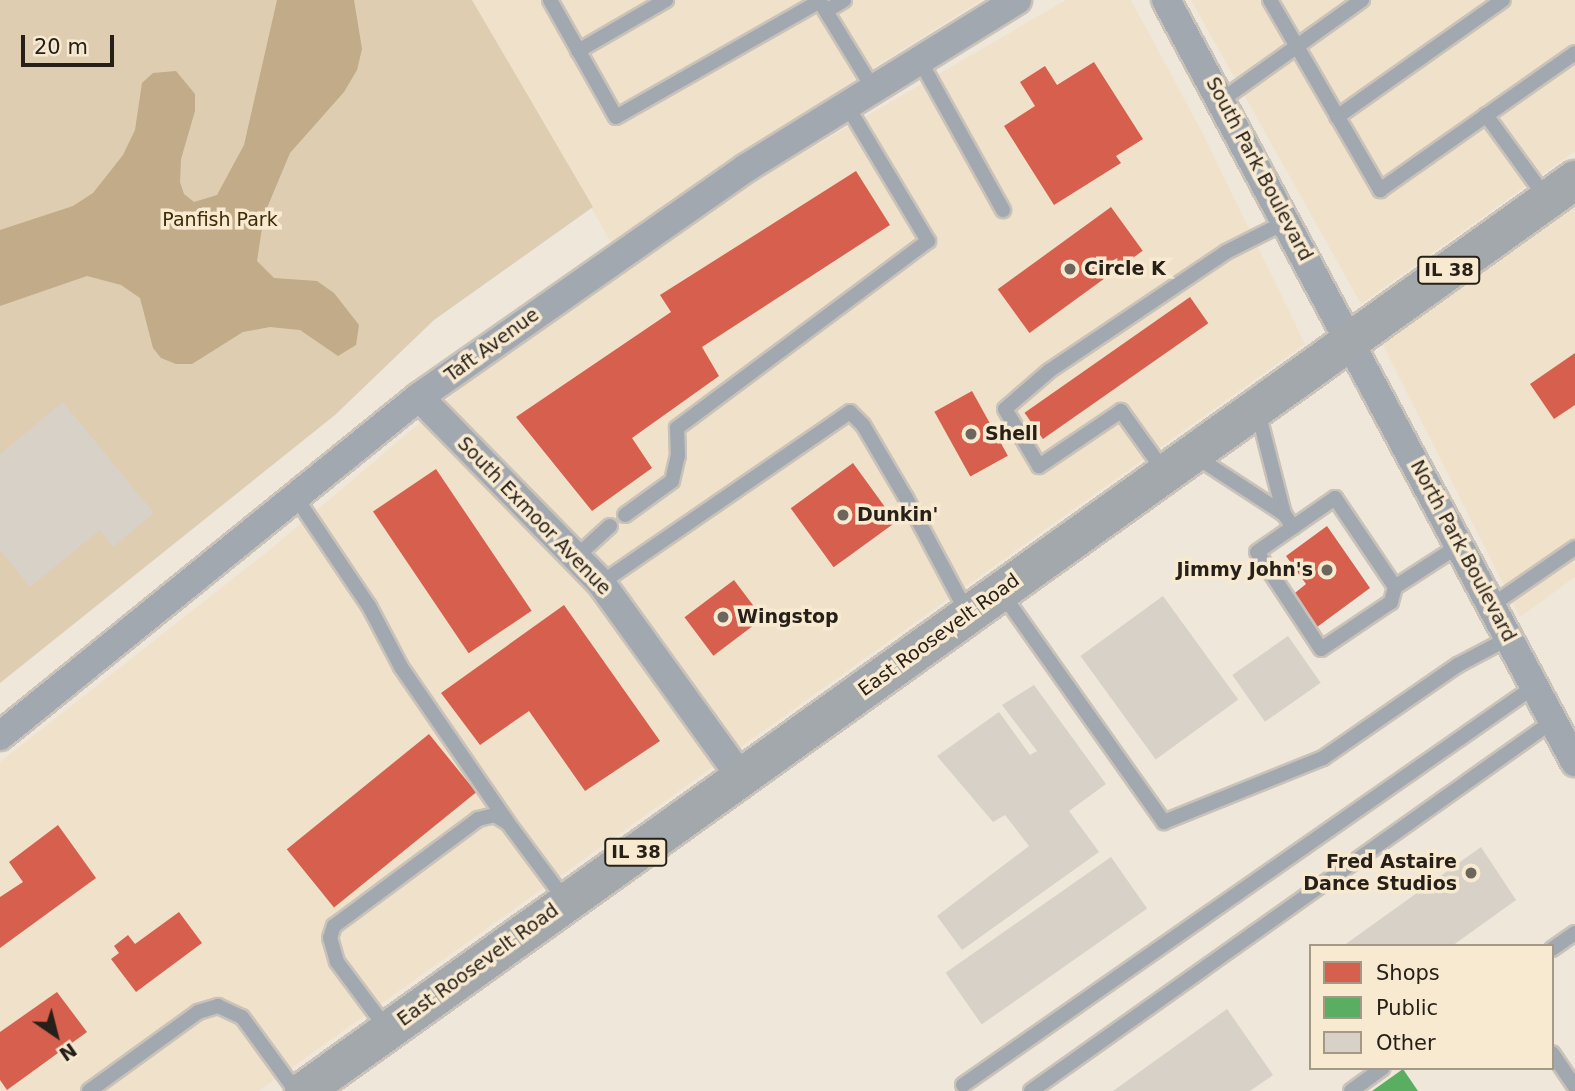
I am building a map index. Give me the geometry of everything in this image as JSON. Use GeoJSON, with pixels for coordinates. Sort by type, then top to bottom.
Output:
{"type":"FeatureCollection","features":[{"type":"Feature","properties":{"kind":"main road","name":"East Roosevelt Road"},"geometry":{"type":"LineString","coordinates":[[308,1089],[1561,190]]}},
{"type":"Feature","properties":{"kind":"street","name":"Taft Avenue"},"geometry":{"type":"LineString","coordinates":[[0,736],[297,499],[419,397],[642,237],[846,104],[1017,0]]}},
{"type":"Feature","properties":{"kind":"street","name":"South Park Boulevard"},"geometry":{"type":"LineString","coordinates":[[1166,0],[1223,99],[1351,339]]}},
{"type":"Feature","properties":{"kind":"street","name":"North Park Boulevard"},"geometry":{"type":"LineString","coordinates":[[1351,339],[1575,762]]}},
{"type":"Feature","properties":{"kind":"street","name":"South Exmoor Avenue"},"geometry":{"type":"LineString","coordinates":[[419,397],[601,583],[741,777]]}},
{"type":"Feature","properties":{"kind":"lane"},"geometry":{"type":"LineString","coordinates":[[550,0],[615,117],[822,4],[844,0]]}},
{"type":"Feature","properties":{"kind":"lane"},"geometry":{"type":"LineString","coordinates":[[579,51],[666,0]]}},
{"type":"Feature","properties":{"kind":"lane"},"geometry":{"type":"LineString","coordinates":[[1270,0],[1380,190],[1575,53]]}},
{"type":"Feature","properties":{"kind":"lane"},"geometry":{"type":"LineString","coordinates":[[1223,99],[1362,0]]}},
{"type":"Feature","properties":{"kind":"lane"},"geometry":{"type":"LineString","coordinates":[[1338,117],[1503,0]]}},
{"type":"Feature","properties":{"kind":"lane"},"geometry":{"type":"LineString","coordinates":[[822,4],[873,88]]}},
{"type":"Feature","properties":{"kind":"lane"},"geometry":{"type":"LineString","coordinates":[[919,59],[1003,210]]}},
{"type":"Feature","properties":{"kind":"lane"},"geometry":{"type":"LineString","coordinates":[[625,515],[672,481],[678,456],[677,428],[928,241],[846,104]]}},
{"type":"Feature","properties":{"kind":"lane"},"geometry":{"type":"LineString","coordinates":[[1486,116],[1561,190]]}},
{"type":"Feature","properties":{"kind":"lane"},"geometry":{"type":"LineString","coordinates":[[1284,514],[1178,463],[1121,411],[1039,466],[1006,409],[1049,371],[1226,252],[1288,221]]}},
{"type":"Feature","properties":{"kind":"lane"},"geometry":{"type":"LineString","coordinates":[[1256,407],[1284,514],[1293,527]]}},
{"type":"Feature","properties":{"kind":"lane"},"geometry":{"type":"LineString","coordinates":[[601,583],[850,412],[891,474],[968,614]]}},
{"type":"Feature","properties":{"kind":"lane"},"geometry":{"type":"LineString","coordinates":[[1395,586],[1335,498],[1257,552],[1321,649],[1391,602],[1395,586],[1460,545]]}},
{"type":"Feature","properties":{"kind":"lane"},"geometry":{"type":"LineString","coordinates":[[297,499],[369,606],[401,667],[567,902]]}},
{"type":"Feature","properties":{"kind":"lane"},"geometry":{"type":"LineString","coordinates":[[576,557],[610,526]]}},
{"type":"Feature","properties":{"kind":"lane"},"geometry":{"type":"LineString","coordinates":[[1492,606],[1575,548]]}},
{"type":"Feature","properties":{"kind":"lane"},"geometry":{"type":"LineString","coordinates":[[1000,591],[1164,822],[1323,758],[1458,664],[1509,638]]}},
{"type":"Feature","properties":{"kind":"lane"},"geometry":{"type":"LineString","coordinates":[[963,1085],[1535,686]]}},
{"type":"Feature","properties":{"kind":"lane"},"geometry":{"type":"LineString","coordinates":[[1031,1091],[1553,721]]}},
{"type":"Feature","properties":{"kind":"lane"},"geometry":{"type":"LineString","coordinates":[[388,1030],[337,962],[330,937],[334,926],[478,819],[495,815],[508,822]]}},
{"type":"Feature","properties":{"kind":"lane"},"geometry":{"type":"LineString","coordinates":[[1554,948],[1575,933]]}},
{"type":"Feature","properties":{"kind":"lane"},"geometry":{"type":"LineString","coordinates":[[89,1091],[198,1012],[218,1006],[242,1017],[308,1089]]}},
{"type":"Feature","properties":{"kind":"lane"},"geometry":{"type":"LineString","coordinates":[[1554,1056],[1575,1087]]}},
{"type":"Feature","properties":{"kind":"lane"},"geometry":{"type":"LineString","coordinates":[[1351,1091],[1380,1070]]}},
{"type":"Feature","properties":{"kind":"shaded area"},"geometry":{"type":"Polygon","coordinates":[[[277,0],[354,0],[362,49],[357,70],[344,92],[290,153],[264,215],[257,261],[274,278],[317,281],[334,293],[359,325],[356,345],[338,356],[300,330],[270,327],[243,332],[192,364],[176,364],[161,358],[153,348],[140,298],[121,285],[87,276],[0,306],[0,230],[73,206],[93,193],[123,155],[135,130],[142,83],[153,73],[176,71],[195,94],[195,111],[181,159],[180,182],[184,194],[194,202],[217,195],[244,145],[277,0]]]}},
{"type":"Feature","properties":{"kind":"shaded area"},"geometry":{"type":"Polygon","coordinates":[[[472,0],[982,0],[868,71],[612,244],[472,0]]]}},
{"type":"Feature","properties":{"kind":"shaded area"},"geometry":{"type":"Polygon","coordinates":[[[1066,0],[1131,0],[1202,132],[1305,344],[259,1091],[0,1091],[0,762],[272,548],[493,361],[746,186],[1066,0]]]}},
{"type":"Feature","properties":{"kind":"shaded area"},"geometry":{"type":"Polygon","coordinates":[[[1191,0],[1575,0],[1575,151],[1361,304],[1191,0]]]}},
{"type":"Feature","properties":{"kind":"shaded area"},"geometry":{"type":"Polygon","coordinates":[[[1575,206],[1575,577],[1520,617],[1382,343],[1575,206]]]}},
{"type":"Feature","properties":{"kind":"green space","name":"Panfish Park"},"geometry":{"type":"Polygon","coordinates":[[[0,0],[472,0],[593,207],[434,320],[335,415],[0,683],[0,0]]]}},
{"type":"Feature","properties":{"kind":"building: Shops"},"geometry":{"type":"Polygon","coordinates":[[[1094,62],[1143,139],[1116,156],[1121,163],[1054,205],[1004,126],[1035,106],[1020,82],[1045,66],[1057,85],[1094,62]]]}},
{"type":"Feature","properties":{"kind":"building: Shops"},"geometry":{"type":"Polygon","coordinates":[[[856,171],[890,225],[702,347],[719,376],[632,438],[652,468],[592,511],[516,417],[671,312],[660,295],[856,171]]]}},
{"type":"Feature","properties":{"kind":"building: Shops","name":"Circle K"},"geometry":{"type":"Polygon","coordinates":[[[1111,207],[1143,251],[1029,333],[998,289],[1111,207]]]}},
{"type":"Feature","properties":{"kind":"building: Shops","name":"Shell"},"geometry":{"type":"Polygon","coordinates":[[[1190,297],[1208,323],[1043,439],[1025,413],[1190,297]]]}},
{"type":"Feature","properties":{"kind":"building: Shops"},"geometry":{"type":"Polygon","coordinates":[[[1575,353],[1575,405],[1554,419],[1530,384],[1575,353]]]}},
{"type":"Feature","properties":{"kind":"building: Shops","name":"Shell"},"geometry":{"type":"Polygon","coordinates":[[[972,391],[1008,456],[970,477],[934,412],[972,391]]]}},
{"type":"Feature","properties":{"kind":"building: Shops","name":"Dunkin'"},"geometry":{"type":"Polygon","coordinates":[[[853,463],[896,522],[834,567],[791,508],[853,463]]]}},
{"type":"Feature","properties":{"kind":"building: Shops"},"geometry":{"type":"Polygon","coordinates":[[[436,469],[532,611],[469,653],[373,511],[436,469]]]}},
{"type":"Feature","properties":{"kind":"building: Shops","name":"Jimmy John's"},"geometry":{"type":"Polygon","coordinates":[[[1327,526],[1370,588],[1313,630],[1290,597],[1306,584],[1286,556],[1327,526]]]}},
{"type":"Feature","properties":{"kind":"building: Shops","name":"Wingstop"},"geometry":{"type":"Polygon","coordinates":[[[734,580],[763,618],[713,656],[684,617],[734,580]]]}},
{"type":"Feature","properties":{"kind":"building: Shops"},"geometry":{"type":"Polygon","coordinates":[[[564,605],[660,741],[585,791],[529,711],[480,745],[441,693],[564,605]]]}},
{"type":"Feature","properties":{"kind":"building: Shops"},"geometry":{"type":"Polygon","coordinates":[[[429,734],[476,792],[334,907],[287,849],[429,734]]]}},
{"type":"Feature","properties":{"kind":"building: Shops"},"geometry":{"type":"Polygon","coordinates":[[[58,825],[96,878],[0,948],[0,897],[23,882],[9,862],[58,825]]]}},
{"type":"Feature","properties":{"kind":"building: Shops"},"geometry":{"type":"Polygon","coordinates":[[[179,912],[202,943],[136,992],[111,959],[119,953],[114,946],[128,935],[135,944],[179,912]]]}},
{"type":"Feature","properties":{"kind":"building: Shops"},"geometry":{"type":"Polygon","coordinates":[[[57,992],[87,1032],[7,1090],[0,1080],[0,1032],[57,992]]]}},
{"type":"Feature","properties":{"kind":"building: Public"},"geometry":{"type":"Polygon","coordinates":[[[1404,1070],[1418,1091],[1372,1091],[1404,1070]]]}},
{"type":"Feature","properties":{"kind":"building: Other"},"geometry":{"type":"Polygon","coordinates":[[[63,402],[154,513],[113,547],[100,530],[30,587],[0,550],[0,454],[63,402]]]}},
{"type":"Feature","properties":{"kind":"building: Other"},"geometry":{"type":"Polygon","coordinates":[[[1163,596],[1238,700],[1156,760],[1080,656],[1163,596]]]}},
{"type":"Feature","properties":{"kind":"building: Other"},"geometry":{"type":"Polygon","coordinates":[[[1288,636],[1321,683],[1265,722],[1232,675],[1288,636]]]}},
{"type":"Feature","properties":{"kind":"building: Other"},"geometry":{"type":"Polygon","coordinates":[[[1034,685],[1106,784],[1069,811],[1099,852],[962,950],[937,916],[1029,846],[1005,815],[993,822],[937,756],[999,712],[1030,755],[1037,751],[1002,705],[1034,685]]]}},
{"type":"Feature","properties":{"kind":"building: Other","name":"Fred Astaire Dance Studios"},"geometry":{"type":"Polygon","coordinates":[[[1481,847],[1516,900],[1455,944],[1346,944],[1481,847]]]}},
{"type":"Feature","properties":{"kind":"building: Other"},"geometry":{"type":"Polygon","coordinates":[[[1111,857],[1147,909],[982,1024],[946,973],[1111,857]]]}},
{"type":"Feature","properties":{"kind":"building: Other"},"geometry":{"type":"Polygon","coordinates":[[[1227,1009],[1273,1075],[1250,1091],[1113,1091],[1227,1009]]]}},
{"type":"Feature","properties":{"kind":"place","name":"Circle K"},"geometry":{"type":"Point","coordinates":[1070,269]}},
{"type":"Feature","properties":{"kind":"place","name":"Shell"},"geometry":{"type":"Point","coordinates":[971,434]}},
{"type":"Feature","properties":{"kind":"place","name":"Dunkin'"},"geometry":{"type":"Point","coordinates":[843,515]}},
{"type":"Feature","properties":{"kind":"place","name":"Jimmy John's"},"geometry":{"type":"Point","coordinates":[1327,570]}},
{"type":"Feature","properties":{"kind":"place","name":"Wingstop"},"geometry":{"type":"Point","coordinates":[723,617]}},
{"type":"Feature","properties":{"kind":"place","name":"Fred Astaire Dance Studios"},"geometry":{"type":"Point","coordinates":[1471,873]}}]}
